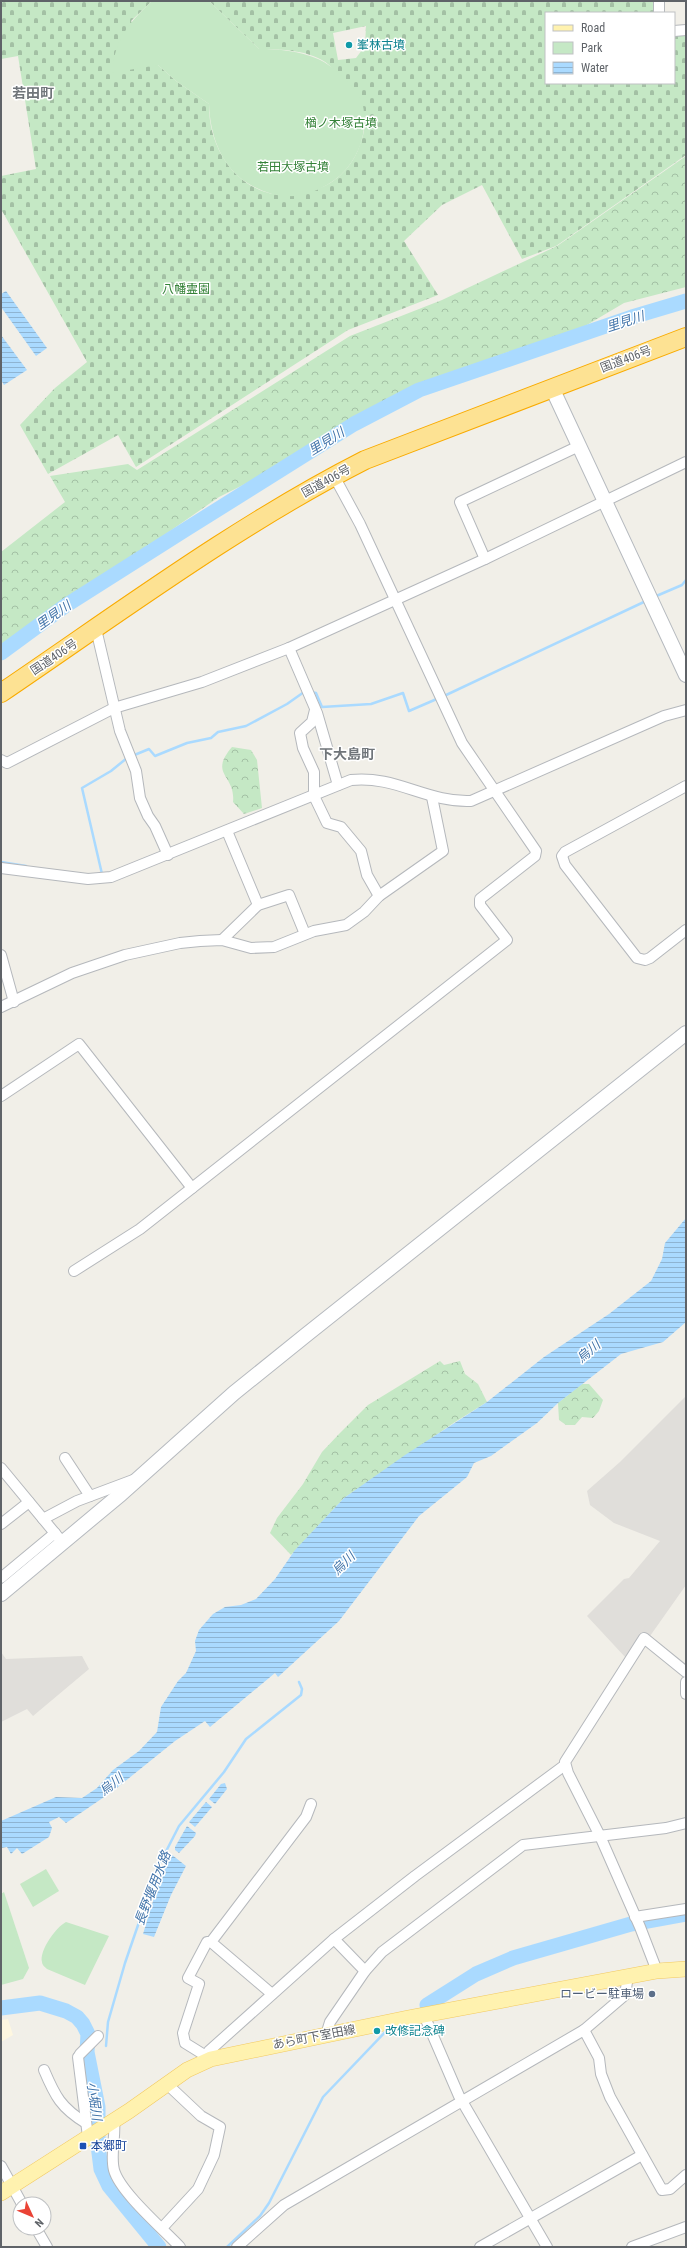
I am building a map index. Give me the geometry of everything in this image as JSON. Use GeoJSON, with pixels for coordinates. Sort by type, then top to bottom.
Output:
{"type":"FeatureCollection","features":[{"type":"Feature","properties":{"kind":"highway","name":"国道406号"},"geometry":{"type":"LineString","coordinates":[[1,693],[239,533],[334,476],[365,460],[686,337]]}},
{"type":"Feature","properties":{"kind":"main road","name":"あら町下室田線"},"geometry":{"type":"LineString","coordinates":[[6,2190],[89,2132],[112,2122],[203,2060],[424,2015],[656,1971],[686,1969]]}},
{"type":"Feature","properties":{"kind":"street"},"geometry":{"type":"LineString","coordinates":[[659,1],[659,12]]}},
{"type":"Feature","properties":{"kind":"street"},"geometry":{"type":"LineString","coordinates":[[675,31],[686,30]]}},
{"type":"Feature","properties":{"kind":"street"},"geometry":{"type":"LineString","coordinates":[[552,388],[686,675]]}},
{"type":"Feature","properties":{"kind":"street"},"geometry":{"type":"LineString","coordinates":[[486,559],[460,502],[579,446]]}},
{"type":"Feature","properties":{"kind":"street"},"geometry":{"type":"LineString","coordinates":[[1,760],[7,763],[114,708],[202,682],[289,648],[486,559],[686,462]]}},
{"type":"Feature","properties":{"kind":"street"},"geometry":{"type":"LineString","coordinates":[[74,1271],[140,1229],[507,940],[480,905],[480,899],[535,856],[536,850],[462,743],[360,524],[334,476]]}},
{"type":"Feature","properties":{"kind":"street"},"geometry":{"type":"LineString","coordinates":[[96,629],[122,737],[136,771],[140,798],[168,855]]}},
{"type":"Feature","properties":{"kind":"street"},"geometry":{"type":"LineString","coordinates":[[289,648],[315,710],[338,785]]}},
{"type":"Feature","properties":{"kind":"street"},"geometry":{"type":"LineString","coordinates":[[315,710],[312,722],[300,733],[303,748],[314,772],[314,796],[327,823],[342,827],[361,851],[367,875],[379,896]]}},
{"type":"Feature","properties":{"kind":"street"},"geometry":{"type":"LineString","coordinates":[[1,868],[88,879],[111,877],[351,780],[378,779],[432,797],[446,800],[471,801],[664,716],[686,710]]}},
{"type":"Feature","properties":{"kind":"street"},"geometry":{"type":"LineString","coordinates":[[686,786],[565,852],[562,856],[565,865],[637,958],[645,960],[650,958],[686,930]]}},
{"type":"Feature","properties":{"kind":"street"},"geometry":{"type":"LineString","coordinates":[[1,1008],[72,972],[126,955],[180,943],[222,940],[242,947],[260,948],[283,944],[305,934],[346,925],[364,912],[379,896],[443,852],[432,797]]}},
{"type":"Feature","properties":{"kind":"street"},"geometry":{"type":"LineString","coordinates":[[227,831],[258,905]]}},
{"type":"Feature","properties":{"kind":"street"},"geometry":{"type":"LineString","coordinates":[[222,940],[258,905],[289,895],[305,934]]}},
{"type":"Feature","properties":{"kind":"street"},"geometry":{"type":"LineString","coordinates":[[1,955],[14,1002]]}},
{"type":"Feature","properties":{"kind":"street"},"geometry":{"type":"LineString","coordinates":[[1,1578],[59,1538],[137,1479],[228,1399],[306,1335],[686,1032]]}},
{"type":"Feature","properties":{"kind":"street"},"geometry":{"type":"LineString","coordinates":[[1,1096],[79,1044],[192,1188]]}},
{"type":"Feature","properties":{"kind":"street"},"geometry":{"type":"LineString","coordinates":[[65,1458],[90,1496]]}},
{"type":"Feature","properties":{"kind":"street"},"geometry":{"type":"LineString","coordinates":[[1,1468],[59,1538]]}},
{"type":"Feature","properties":{"kind":"street"},"geometry":{"type":"LineString","coordinates":[[43,1519],[77,1500],[137,1479]]}},
{"type":"Feature","properties":{"kind":"street"},"geometry":{"type":"LineString","coordinates":[[1,1524],[29,1502]]}},
{"type":"Feature","properties":{"kind":"street"},"geometry":{"type":"LineString","coordinates":[[1,1594],[59,1538]]}},
{"type":"Feature","properties":{"kind":"street"},"geometry":{"type":"LineString","coordinates":[[311,1804],[306,1817],[211,1942],[207,1942],[188,1978],[199,1984],[183,2033],[185,2044],[203,2060],[272,1994],[334,1939],[415,1876],[565,1765],[568,1756],[644,1638],[686,1672]]}},
{"type":"Feature","properties":{"kind":"street"},"geometry":{"type":"LineString","coordinates":[[686,1682],[686,1694]]}},
{"type":"Feature","properties":{"kind":"street"},"geometry":{"type":"LineString","coordinates":[[565,1765],[600,1836],[637,1921],[656,1971]]}},
{"type":"Feature","properties":{"kind":"street"},"geometry":{"type":"LineString","coordinates":[[326,2035],[330,2022],[365,1971],[382,1952],[523,1845],[666,1828],[686,1823]]}},
{"type":"Feature","properties":{"kind":"street"},"geometry":{"type":"LineString","coordinates":[[637,1921],[686,1909]]}},
{"type":"Feature","properties":{"kind":"street"},"geometry":{"type":"LineString","coordinates":[[334,1939],[365,1971]]}},
{"type":"Feature","properties":{"kind":"street"},"geometry":{"type":"LineString","coordinates":[[211,1942],[272,1994]]}},
{"type":"Feature","properties":{"kind":"street"},"geometry":{"type":"LineString","coordinates":[[237,2247],[284,2205],[549,2051],[566,2038],[584,2030],[625,1995],[625,1977]]}},
{"type":"Feature","properties":{"kind":"street"},"geometry":{"type":"LineString","coordinates":[[424,2015],[462,2102],[532,2219],[547,2247]]}},
{"type":"Feature","properties":{"kind":"street"},"geometry":{"type":"LineString","coordinates":[[584,2030],[599,2058],[601,2074],[610,2096],[662,2190],[670,2189],[686,2175]]}},
{"type":"Feature","properties":{"kind":"street"},"geometry":{"type":"LineString","coordinates":[[89,2132],[79,2055],[98,2036]]}},
{"type":"Feature","properties":{"kind":"street"},"geometry":{"type":"LineString","coordinates":[[44,2070],[59,2102],[89,2132]]}},
{"type":"Feature","properties":{"kind":"street"},"geometry":{"type":"LineString","coordinates":[[162,2228],[198,2189],[214,2155],[220,2127],[201,2116],[167,2084]]}},
{"type":"Feature","properties":{"kind":"street"},"geometry":{"type":"LineString","coordinates":[[112,2122],[114,2161],[117,2176],[126,2190],[180,2247]]}},
{"type":"Feature","properties":{"kind":"street"},"geometry":{"type":"LineString","coordinates":[[480,2247],[532,2219],[642,2155]]}},
{"type":"Feature","properties":{"kind":"street"},"geometry":{"type":"LineString","coordinates":[[1,2166],[6,2190]]}},
{"type":"Feature","properties":{"kind":"street"},"geometry":{"type":"LineString","coordinates":[[632,2247],[686,2227]]}},
{"type":"Feature","properties":{"kind":"street"},"geometry":{"type":"LineString","coordinates":[[40,2236],[46,2247]]}},
{"type":"Feature","properties":{"kind":"shaded area"},"geometry":{"type":"Polygon","coordinates":[[[686,1396],[686,1585],[650,1636],[644,1632],[626,1658],[587,1616],[624,1579],[629,1578],[660,1541],[614,1523],[590,1505],[587,1491],[620,1462],[686,1396]]]}},
{"type":"Feature","properties":{"kind":"shaded area"},"geometry":{"type":"Polygon","coordinates":[[[1,1652],[6,1659],[82,1656],[89,1669],[33,1716],[27,1709],[1,1722],[1,1652]]]}},
{"type":"Feature","properties":{"kind":"shaded area"},"geometry":{"type":"Polygon","coordinates":[[[8,2019],[13,2035],[1,2042],[1,2020],[8,2019]]]}},
{"type":"Feature","properties":{"kind":"green space","name":"八幡霊園"},"geometry":{"type":"Polygon","coordinates":[[[1,1],[152,1],[131,21],[158,65],[176,81],[209,104],[211,125],[217,145],[226,162],[239,177],[255,188],[273,194],[293,195],[315,190],[329,184],[341,175],[355,157],[362,140],[364,128],[363,118],[329,65],[314,56],[305,53],[276,49],[259,49],[209,1],[655,1],[655,12],[545,12],[545,84],[675,84],[675,34],[686,33],[686,155],[556,246],[522,259],[482,185],[442,205],[404,241],[438,295],[348,330],[136,467],[118,435],[48,474],[20,425],[55,388],[87,362],[1,209],[1,176],[36,169],[18,56],[1,59],[1,1]],[[366,26],[333,33],[338,60],[356,58],[365,46],[366,26]]]}},
{"type":"Feature","properties":{"kind":"green space"},"geometry":{"type":"Polygon","coordinates":[[[152,1],[209,1],[259,49],[281,50],[304,54],[324,62],[338,72],[357,92],[361,99],[364,116],[364,127],[361,143],[351,163],[346,169],[327,185],[312,192],[296,196],[280,196],[264,191],[249,184],[239,177],[224,159],[212,127],[209,104],[176,81],[158,65],[111,73],[116,50],[124,33],[135,18],[152,1]]]}},
{"type":"Feature","properties":{"kind":"green space"},"geometry":{"type":"Polygon","coordinates":[[[686,156],[686,287],[624,303],[575,332],[508,352],[422,386],[343,427],[311,451],[219,497],[111,572],[36,630],[1,651],[1,552],[65,502],[50,476],[128,464],[137,470],[350,336],[442,300],[557,246],[686,156]]]}},
{"type":"Feature","properties":{"kind":"green space"},"geometry":{"type":"Polygon","coordinates":[[[232,747],[251,750],[257,760],[262,808],[244,814],[233,802],[231,786],[223,770],[222,764],[225,756],[232,747]]]}},
{"type":"Feature","properties":{"kind":"green space"},"geometry":{"type":"Polygon","coordinates":[[[440,1361],[444,1365],[460,1361],[465,1374],[478,1384],[487,1402],[455,1422],[344,1498],[291,1555],[270,1533],[277,1518],[303,1484],[322,1452],[368,1405],[440,1361]]]}},
{"type":"Feature","properties":{"kind":"green space"},"geometry":{"type":"Polygon","coordinates":[[[582,1384],[589,1384],[603,1400],[599,1411],[593,1418],[582,1417],[575,1425],[566,1425],[559,1420],[558,1403],[582,1384]]]}},
{"type":"Feature","properties":{"kind":"green space"},"geometry":{"type":"Polygon","coordinates":[[[46,1869],[59,1891],[33,1907],[20,1884],[46,1869]]]}},
{"type":"Feature","properties":{"kind":"green space"},"geometry":{"type":"Polygon","coordinates":[[[4,1892],[29,1968],[23,1979],[1,1985],[1,1894],[4,1892]]]}},
{"type":"Feature","properties":{"kind":"green space"},"geometry":{"type":"Polygon","coordinates":[[[66,1922],[109,1936],[85,1985],[47,1969],[42,1963],[43,1952],[49,1940],[53,1934],[66,1922]]]}},
{"type":"Feature","properties":{"kind":"water"},"geometry":{"type":"Polygon","coordinates":[[[6,291],[47,348],[36,356],[1,307],[1,294],[6,291]]]}},
{"type":"Feature","properties":{"kind":"water"},"geometry":{"type":"Polygon","coordinates":[[[1,335],[27,370],[4,385],[1,380],[1,335]]]}},
{"type":"Feature","properties":{"kind":"water","name":"烏川"},"geometry":{"type":"Polygon","coordinates":[[[686,1218],[686,1322],[663,1342],[621,1354],[558,1403],[537,1423],[491,1456],[474,1463],[467,1477],[419,1516],[339,1621],[278,1677],[275,1673],[210,1727],[205,1721],[175,1741],[113,1791],[66,1823],[59,1817],[49,1822],[52,1828],[49,1837],[22,1854],[17,1848],[11,1854],[7,1847],[1,1848],[1,1821],[56,1797],[82,1798],[97,1788],[113,1770],[139,1751],[157,1732],[161,1707],[178,1681],[186,1673],[196,1651],[195,1641],[199,1630],[213,1614],[225,1607],[241,1605],[256,1599],[275,1579],[295,1550],[344,1498],[405,1455],[487,1402],[544,1357],[609,1314],[651,1281],[662,1259],[665,1243],[686,1218]]]}},
{"type":"Feature","properties":{"kind":"water"},"geometry":{"type":"Polygon","coordinates":[[[225,1783],[227,1789],[215,1804],[209,1799],[221,1784],[225,1783]]]}},
{"type":"Feature","properties":{"kind":"water"},"geometry":{"type":"Polygon","coordinates":[[[206,1802],[212,1807],[195,1827],[189,1822],[206,1802]]]}},
{"type":"Feature","properties":{"kind":"water"},"geometry":{"type":"Polygon","coordinates":[[[187,1826],[196,1833],[179,1853],[175,1850],[175,1847],[187,1826]]]}},
{"type":"Feature","properties":{"kind":"water"},"geometry":{"type":"Polygon","coordinates":[[[171,1854],[186,1866],[171,1895],[154,1937],[143,1934],[157,1888],[171,1854]]]}},
{"type":"Feature","properties":{"kind":"waterway","name":"里見川"},"geometry":{"type":"LineString","coordinates":[[1,653],[65,606],[188,528],[354,424],[419,390],[632,317],[686,301]]}},
{"type":"Feature","properties":{"kind":"waterway"},"geometry":{"type":"LineString","coordinates":[[654,597],[682,585],[686,580]]}},
{"type":"Feature","properties":{"kind":"waterway"},"geometry":{"type":"LineString","coordinates":[[444,696],[646,601]]}},
{"type":"Feature","properties":{"kind":"waterway"},"geometry":{"type":"LineString","coordinates":[[132,756],[149,749],[155,756],[187,743],[211,738],[218,732],[246,726],[287,704],[304,692]]}},
{"type":"Feature","properties":{"kind":"waterway"},"geometry":{"type":"LineString","coordinates":[[311,692],[316,693],[322,707],[371,704],[403,693],[409,711],[439,698]]}},
{"type":"Feature","properties":{"kind":"waterway"},"geometry":{"type":"LineString","coordinates":[[100,874],[102,874],[82,788],[111,771],[127,758]]}},
{"type":"Feature","properties":{"kind":"waterway"},"geometry":{"type":"LineString","coordinates":[[1,862],[26,866]]}},
{"type":"Feature","properties":{"kind":"waterway","name":"長野堰用水路"},"geometry":{"type":"LineString","coordinates":[[106,2046],[108,2022],[125,1963],[158,1867],[179,1826],[224,1772],[246,1739],[301,1695],[302,1689],[299,1682]]}},
{"type":"Feature","properties":{"kind":"waterway"},"geometry":{"type":"LineString","coordinates":[[427,2005],[476,1974],[513,1958],[631,1924],[686,1914]]}},
{"type":"Feature","properties":{"kind":"waterway","name":"小堀川"},"geometry":{"type":"LineString","coordinates":[[1,2008],[40,2003],[66,2011],[77,2017],[83,2024],[88,2034],[87,2052],[98,2107],[98,2145],[101,2169],[109,2186],[159,2247]]}},
{"type":"Feature","properties":{"kind":"waterway"},"geometry":{"type":"LineString","coordinates":[[227,2247],[260,2216],[269,2203],[323,2097],[389,2028]]}},
{"type":"Feature","properties":{"kind":"place","name":"峯林古墳"},"geometry":{"type":"Point","coordinates":[349,45]}},
{"type":"Feature","properties":{"kind":"place","name":"ロービー駐車場"},"geometry":{"type":"Point","coordinates":[652,1994]}},
{"type":"Feature","properties":{"kind":"place","name":"改修記念碑"},"geometry":{"type":"Point","coordinates":[377,2031]}},
{"type":"Feature","properties":{"kind":"place","name":"本郷町"},"geometry":{"type":"Point","coordinates":[83,2146]}},
{"type":"Feature","properties":{"kind":"district","name":"若田町"},"geometry":{"type":"Point","coordinates":[33,93]}},
{"type":"Feature","properties":{"kind":"district","name":"下大島町"},"geometry":{"type":"Point","coordinates":[347,754]}},
{"type":"Feature","properties":{"kind":"park label","name":"楢ノ木塚古墳"},"geometry":{"type":"Point","coordinates":[341,123]}},
{"type":"Feature","properties":{"kind":"park label","name":"若田大塚古墳"},"geometry":{"type":"Point","coordinates":[293,167]}}]}
